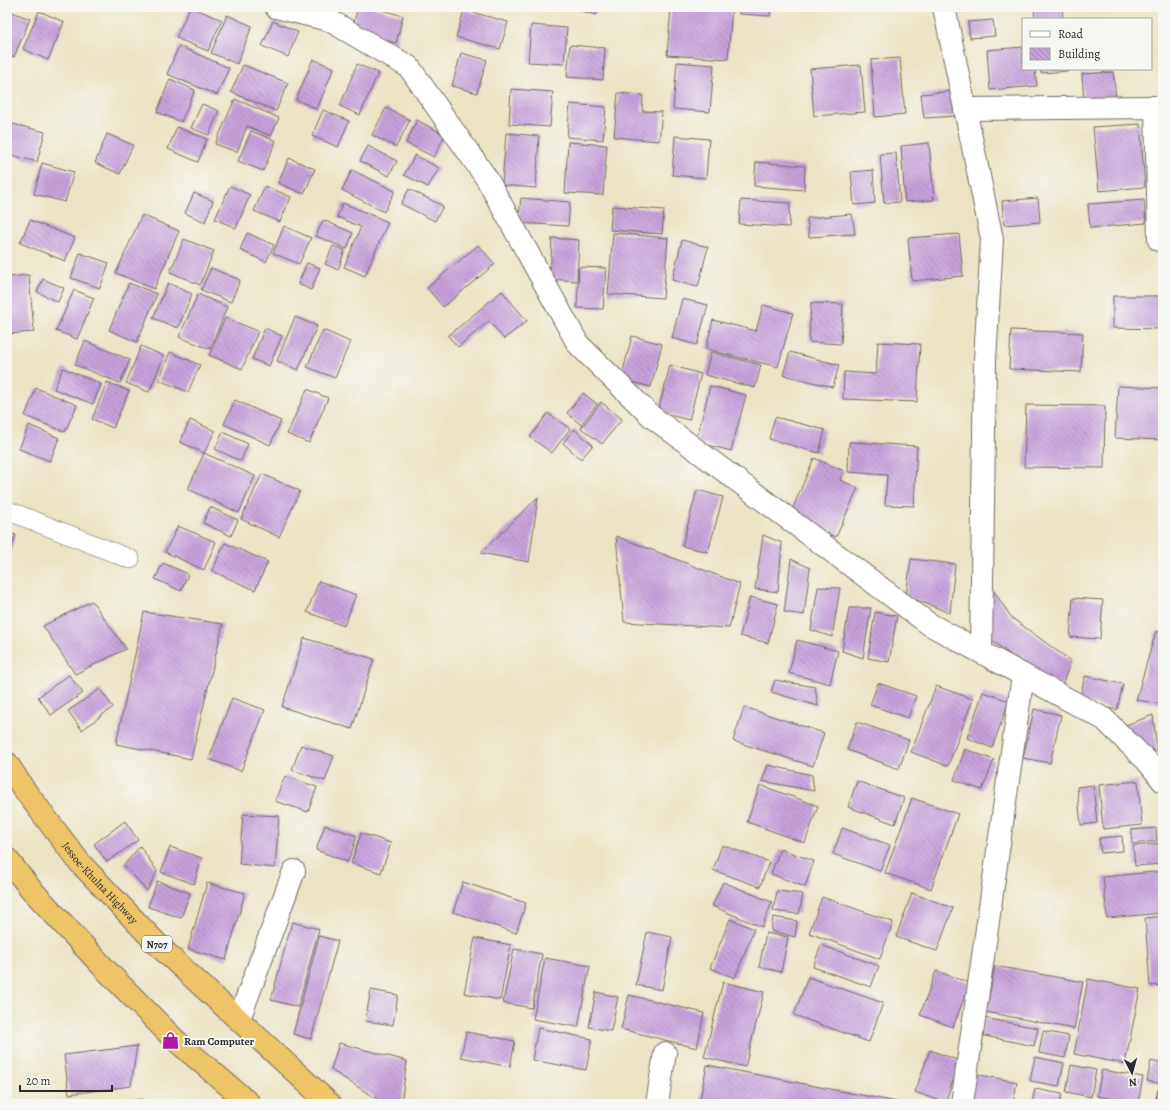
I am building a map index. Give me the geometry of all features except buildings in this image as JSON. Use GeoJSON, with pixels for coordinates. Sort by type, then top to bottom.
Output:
{"type":"FeatureCollection","features":[{"type":"Feature","properties":{"kind":"highway","name":"Jessoe-Khulna Highway"},"geometry":{"type":"LineString","coordinates":[[7,763],[23,788],[80,863],[163,950],[330,1104]]}},
{"type":"Feature","properties":{"kind":"highway"},"geometry":{"type":"LineString","coordinates":[[7,859],[30,888],[105,969],[169,1033],[250,1104]]}},
{"type":"Feature","properties":{"kind":"street"},"geometry":{"type":"LineString","coordinates":[[276,7],[329,20],[409,67],[487,179],[578,344],[652,416],[929,624],[1104,719],[1148,762],[1163,781]]}},
{"type":"Feature","properties":{"kind":"street"},"geometry":{"type":"LineString","coordinates":[[944,7],[992,239],[985,360],[981,652]]}},
{"type":"Feature","properties":{"kind":"street"},"geometry":{"type":"LineString","coordinates":[[965,109],[1156,107],[1160,240],[1163,241]]}},
{"type":"Feature","properties":{"kind":"street"},"geometry":{"type":"LineString","coordinates":[[962,1104],[1023,676]]}},
{"type":"Feature","properties":{"kind":"street"},"geometry":{"type":"LineString","coordinates":[[239,1019],[294,871]]}},
{"type":"Feature","properties":{"kind":"street"},"geometry":{"type":"LineString","coordinates":[[657,1104],[665,1053]]}},
{"type":"Feature","properties":{"kind":"lane"},"geometry":{"type":"LineString","coordinates":[[7,512],[14,513],[130,559]]}},
{"type":"Feature","properties":{"kind":"place","name":"Ram Computer"},"geometry":{"type":"Point","coordinates":[171,1041]}}]}
